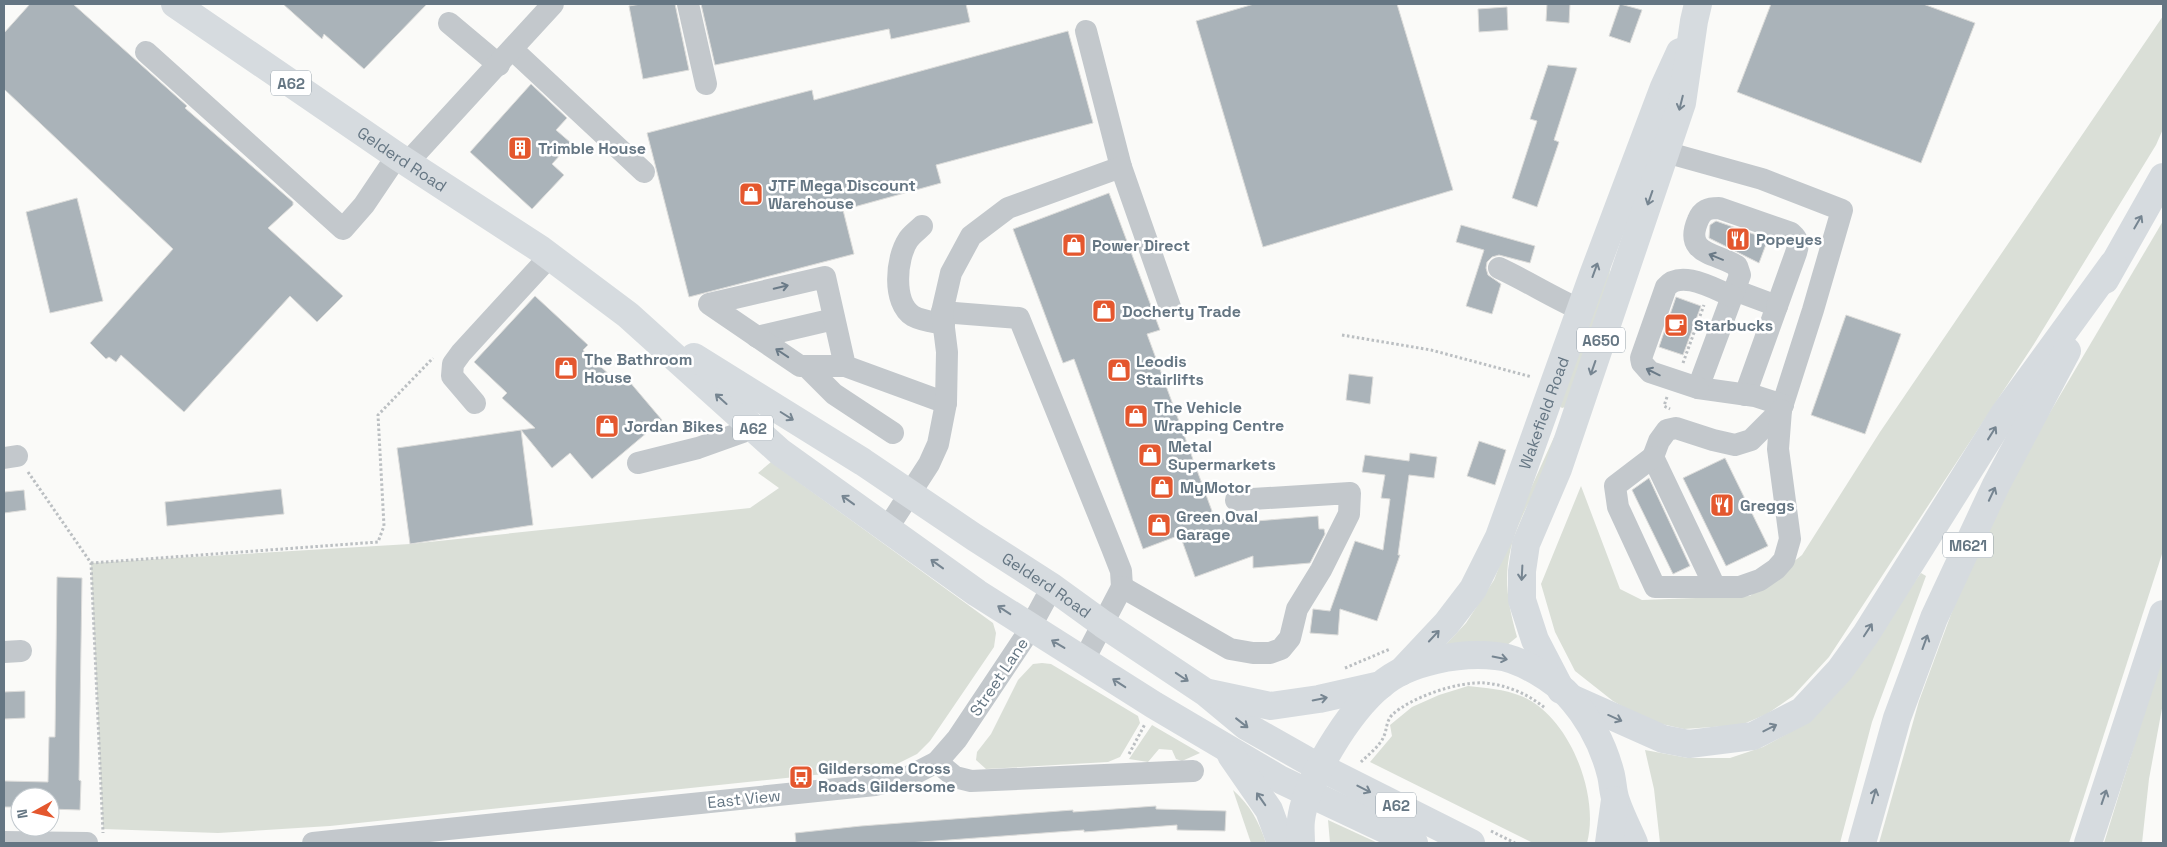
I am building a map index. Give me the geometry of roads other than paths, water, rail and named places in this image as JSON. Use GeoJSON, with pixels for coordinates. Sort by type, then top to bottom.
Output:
{"type":"FeatureCollection","features":[{"type":"Feature","properties":{"kind":"main road","name":"Gelderd Road"},"geometry":{"type":"LineString","coordinates":[[175,4],[550,256],[628,315],[780,452],[977,592],[1154,705],[1281,780],[1414,843]]}},
{"type":"Feature","properties":{"kind":"main road","name":"Wakefield Road"},"geometry":{"type":"LineString","coordinates":[[1560,699],[1535,640],[1522,600],[1522,571],[1526,544],[1558,468],[1654,148],[1664,87],[1696,12]]}},
{"type":"Feature","properties":{"kind":"main road","name":"Wakefield Road"},"geometry":{"type":"LineString","coordinates":[[1301,843],[1301,820],[1308,793],[1346,723],[1392,668],[1447,623],[1473,589],[1499,537],[1581,310],[1654,148]]}},
{"type":"Feature","properties":{"kind":"main road","name":"M621"},"geometry":{"type":"LineString","coordinates":[[1862,843],[1897,718],[1934,618],[1996,485],[2113,264],[2163,177]]}},
{"type":"Feature","properties":{"kind":"main road","name":"M621"},"geometry":{"type":"LineString","coordinates":[[1560,699],[1663,739],[1688,744],[1753,736],[1802,711],[1840,670],[1866,634],[2004,414],[2113,264]]}},
{"type":"Feature","properties":{"kind":"main road","name":"Gelderd Road"},"geometry":{"type":"LineString","coordinates":[[628,315],[862,462],[1052,587],[1103,624],[1205,692],[1246,726],[1321,768],[1471,843]]}},
{"type":"Feature","properties":{"kind":"main road"},"geometry":{"type":"LineString","coordinates":[[2088,843],[2163,614]]}},
{"type":"Feature","properties":{"kind":"main road"},"geometry":{"type":"LineString","coordinates":[[1205,692],[1272,706],[1319,700],[1392,668],[1458,656],[1497,656],[1542,674],[1560,699],[1593,729],[1611,775],[1615,800],[1634,843]]}},
{"type":"Feature","properties":{"kind":"main road"},"geometry":{"type":"LineString","coordinates":[[1226,748],[1269,810],[1281,843]]}},
{"type":"Feature","properties":{"kind":"main road"},"geometry":{"type":"LineString","coordinates":[[1609,843],[1615,800]]}},
{"type":"Feature","properties":{"kind":"street"},"geometry":{"type":"LineString","coordinates":[[146,52],[343,229],[403,159],[506,57],[553,4]]}},
{"type":"Feature","properties":{"kind":"street"},"geometry":{"type":"LineString","coordinates":[[688,4],[706,84]]}},
{"type":"Feature","properties":{"kind":"street"},"geometry":{"type":"LineString","coordinates":[[449,23],[506,57],[644,172]]}},
{"type":"Feature","properties":{"kind":"street"},"geometry":{"type":"LineString","coordinates":[[1086,31],[1121,167],[1170,307]]}},
{"type":"Feature","properties":{"kind":"street"},"geometry":{"type":"LineString","coordinates":[[1654,148],[1762,179],[1842,210],[1782,408],[1778,449],[1790,539],[1784,560],[1760,580],[1740,588],[1655,587],[1618,508],[1615,486],[1654,457],[1659,441],[1667,430],[1676,428],[1734,445],[1751,440],[1782,408]]}},
{"type":"Feature","properties":{"kind":"street"},"geometry":{"type":"LineString","coordinates":[[887,529],[929,464],[938,444],[946,403],[946,352],[943,318],[951,273],[971,236],[1008,208],[1121,167]]}},
{"type":"Feature","properties":{"kind":"street"},"geometry":{"type":"LineString","coordinates":[[1698,388],[1740,275],[1737,266],[1702,252],[1696,245],[1694,236],[1696,224],[1701,213],[1710,208],[1719,208],[1791,233],[1797,238],[1798,245],[1744,394]]}},
{"type":"Feature","properties":{"kind":"street"},"geometry":{"type":"LineString","coordinates":[[922,226],[908,240],[901,255],[897,276],[899,292],[905,307],[912,316],[1019,318],[1121,571],[1122,587],[1084,660]]}},
{"type":"Feature","properties":{"kind":"street"},"geometry":{"type":"LineString","coordinates":[[475,403],[452,376],[453,364],[461,352],[550,256]]}},
{"type":"Feature","properties":{"kind":"street"},"geometry":{"type":"LineString","coordinates":[[1499,268],[1530,282],[1549,296],[1581,310]]}},
{"type":"Feature","properties":{"kind":"street"},"geometry":{"type":"LineString","coordinates":[[845,366],[825,277],[709,304],[800,366],[845,366],[946,403]]}},
{"type":"Feature","properties":{"kind":"street"},"geometry":{"type":"LineString","coordinates":[[1777,306],[1685,278],[1670,282],[1666,287],[1641,358],[1642,363],[1650,372],[1698,388],[1755,396],[1782,408]]}},
{"type":"Feature","properties":{"kind":"street"},"geometry":{"type":"LineString","coordinates":[[758,337],[834,319]]}},
{"type":"Feature","properties":{"kind":"street"},"geometry":{"type":"LineString","coordinates":[[806,366],[834,394],[893,433]]}},
{"type":"Feature","properties":{"kind":"street"},"geometry":{"type":"LineString","coordinates":[[638,462],[698,448],[754,428]]}},
{"type":"Feature","properties":{"kind":"street"},"geometry":{"type":"LineString","coordinates":[[1654,457],[1715,587]]}},
{"type":"Feature","properties":{"kind":"street"},"geometry":{"type":"LineString","coordinates":[[1122,587],[1230,649],[1253,653],[1270,653],[1281,649],[1290,638],[1297,609],[1321,570],[1349,514],[1350,492],[1236,500]]}},
{"type":"Feature","properties":{"kind":"street","name":"Street Lane"},"geometry":{"type":"LineString","coordinates":[[937,762],[957,739],[1031,628],[1052,587]]}},
{"type":"Feature","properties":{"kind":"street"},"geometry":{"type":"LineString","coordinates":[[937,762],[955,777],[971,781],[1117,775],[1164,768],[1193,771]]}},
{"type":"Feature","properties":{"kind":"street","name":"East View"},"geometry":{"type":"LineString","coordinates":[[314,843],[875,785],[906,778],[937,762]]}},
{"type":"Feature","properties":{"kind":"street"},"geometry":{"type":"LineString","coordinates":[[4,842],[95,840]]}},
{"type":"Feature","properties":{"kind":"place","name":"Trimble House"},"geometry":{"type":"Point","coordinates":[520,148]}},
{"type":"Feature","properties":{"kind":"place","name":"JTF Mega Discount Warehouse"},"geometry":{"type":"Point","coordinates":[751,194]}},
{"type":"Feature","properties":{"kind":"place","name":"Popeyes"},"geometry":{"type":"Point","coordinates":[1738,239]}},
{"type":"Feature","properties":{"kind":"place","name":"Power Direct"},"geometry":{"type":"Point","coordinates":[1074,245]}},
{"type":"Feature","properties":{"kind":"place","name":"Docherty Trade"},"geometry":{"type":"Point","coordinates":[1104,311]}},
{"type":"Feature","properties":{"kind":"place","name":"Starbucks"},"geometry":{"type":"Point","coordinates":[1676,325]}},
{"type":"Feature","properties":{"kind":"place","name":"The Bathroom House"},"geometry":{"type":"Point","coordinates":[566,368]}},
{"type":"Feature","properties":{"kind":"place","name":"Leodis Stairlifts"},"geometry":{"type":"Point","coordinates":[1119,370]}},
{"type":"Feature","properties":{"kind":"place","name":"The Vehicle Wrapping Centre"},"geometry":{"type":"Point","coordinates":[1136,416]}},
{"type":"Feature","properties":{"kind":"place","name":"Jordan Bikes"},"geometry":{"type":"Point","coordinates":[607,426]}},
{"type":"Feature","properties":{"kind":"place","name":"Metal Supermarkets"},"geometry":{"type":"Point","coordinates":[1150,455]}},
{"type":"Feature","properties":{"kind":"place","name":"MyMotor"},"geometry":{"type":"Point","coordinates":[1162,487]}},
{"type":"Feature","properties":{"kind":"place","name":"Greggs"},"geometry":{"type":"Point","coordinates":[1722,505]}},
{"type":"Feature","properties":{"kind":"place","name":"Green Oval Garage"},"geometry":{"type":"Point","coordinates":[1159,525]}},
{"type":"Feature","properties":{"kind":"place","name":"Gildersome Cross Roads Gildersome"},"geometry":{"type":"Point","coordinates":[801,777]}}]}
